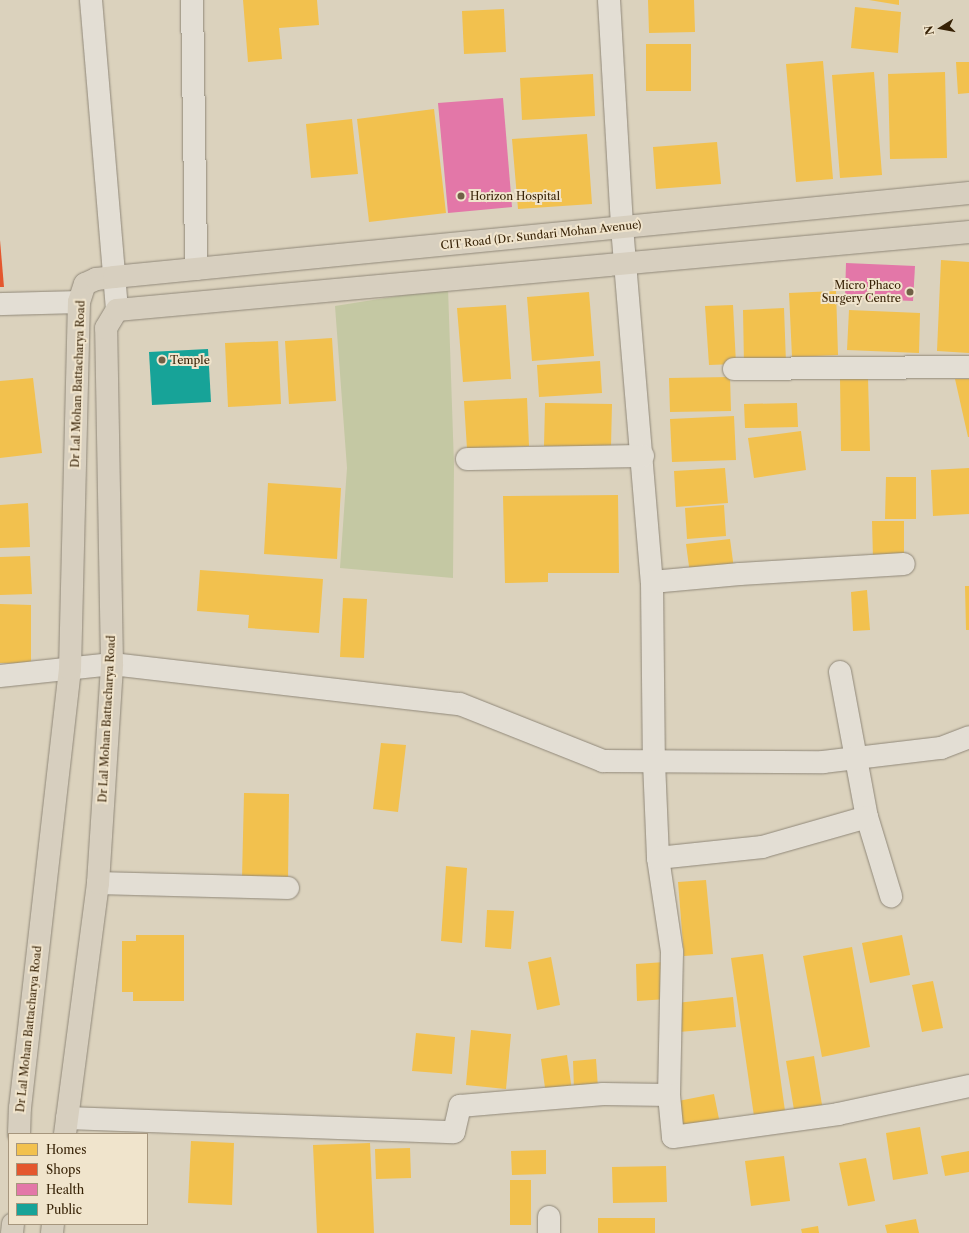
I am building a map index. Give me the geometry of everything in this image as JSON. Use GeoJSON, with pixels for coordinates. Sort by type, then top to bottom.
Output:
{"type":"FeatureCollection","features":[{"type":"Feature","properties":{"kind":"main road","name":"CIT Road (Dr. Sundari Mohan Avenue)"},"geometry":{"type":"LineString","coordinates":[[114,277],[969,194]]}},
{"type":"Feature","properties":{"kind":"main road"},"geometry":{"type":"LineString","coordinates":[[117,310],[969,232]]}},
{"type":"Feature","properties":{"kind":"main road","name":"Dr Lal Mohan Battacharya Road"},"geometry":{"type":"LineString","coordinates":[[19,1133],[20,1108],[70,669],[79,302],[85,284],[96,279],[114,277]]}},
{"type":"Feature","properties":{"kind":"main road","name":"Dr Lal Mohan Battacharya Road"},"geometry":{"type":"LineString","coordinates":[[66,1126],[98,883],[112,664],[106,328],[117,310]]}},
{"type":"Feature","properties":{"kind":"street"},"geometry":{"type":"LineString","coordinates":[[91,0],[117,310]]}},
{"type":"Feature","properties":{"kind":"street"},"geometry":{"type":"LineString","coordinates":[[192,0],[196,268]]}},
{"type":"Feature","properties":{"kind":"street"},"geometry":{"type":"LineString","coordinates":[[609,0],[622,227],[643,456],[652,582],[654,762],[658,858],[672,952],[669,1095],[673,1137],[838,1114],[969,1086]]}},
{"type":"Feature","properties":{"kind":"street"},"geometry":{"type":"LineString","coordinates":[[0,304],[79,302]]}},
{"type":"Feature","properties":{"kind":"street"},"geometry":{"type":"LineString","coordinates":[[734,369],[969,367]]}},
{"type":"Feature","properties":{"kind":"street"},"geometry":{"type":"LineString","coordinates":[[467,459],[643,456]]}},
{"type":"Feature","properties":{"kind":"street"},"geometry":{"type":"LineString","coordinates":[[652,582],[740,574],[904,564]]}},
{"type":"Feature","properties":{"kind":"street"},"geometry":{"type":"LineString","coordinates":[[0,676],[112,664],[460,704],[603,761],[822,762],[941,748],[969,738]]}},
{"type":"Feature","properties":{"kind":"street"},"geometry":{"type":"LineString","coordinates":[[840,672],[867,817],[891,896]]}},
{"type":"Feature","properties":{"kind":"street"},"geometry":{"type":"LineString","coordinates":[[658,858],[762,847],[867,817]]}},
{"type":"Feature","properties":{"kind":"street"},"geometry":{"type":"LineString","coordinates":[[98,883],[288,888]]}},
{"type":"Feature","properties":{"kind":"street"},"geometry":{"type":"LineString","coordinates":[[66,1126],[454,1132],[460,1106],[603,1094],[669,1095]]}},
{"type":"Feature","properties":{"kind":"green space"},"geometry":{"type":"Polygon","coordinates":[[[448,288],[454,465],[453,578],[340,568],[347,468],[335,306],[448,288]]]}},
{"type":"Feature","properties":{"kind":"building: Homes"},"geometry":{"type":"Polygon","coordinates":[[[243,0],[317,0],[319,25],[279,28],[282,59],[248,62],[243,0]]]}},
{"type":"Feature","properties":{"kind":"building: Homes"},"geometry":{"type":"Polygon","coordinates":[[[648,0],[694,0],[695,32],[649,33],[648,0]]]}},
{"type":"Feature","properties":{"kind":"building: Homes"},"geometry":{"type":"Polygon","coordinates":[[[869,0],[899,0],[899,5],[869,0]]]}},
{"type":"Feature","properties":{"kind":"building: Homes"},"geometry":{"type":"Polygon","coordinates":[[[855,7],[901,12],[898,53],[851,48],[855,7]]]}},
{"type":"Feature","properties":{"kind":"building: Homes"},"geometry":{"type":"Polygon","coordinates":[[[504,9],[506,52],[464,54],[462,11],[504,9]]]}},
{"type":"Feature","properties":{"kind":"building: Homes"},"geometry":{"type":"Polygon","coordinates":[[[646,44],[691,44],[691,91],[646,91],[646,44]]]}},
{"type":"Feature","properties":{"kind":"building: Homes"},"geometry":{"type":"Polygon","coordinates":[[[823,61],[833,179],[796,182],[786,64],[823,61]]]}},
{"type":"Feature","properties":{"kind":"building: Homes"},"geometry":{"type":"Polygon","coordinates":[[[956,62],[969,62],[969,93],[958,94],[956,62]]]}},
{"type":"Feature","properties":{"kind":"building: Homes"},"geometry":{"type":"Polygon","coordinates":[[[874,72],[882,175],[840,178],[832,75],[874,72]]]}},
{"type":"Feature","properties":{"kind":"building: Homes"},"geometry":{"type":"Polygon","coordinates":[[[945,72],[947,158],[890,159],[888,74],[945,72]]]}},
{"type":"Feature","properties":{"kind":"building: Homes"},"geometry":{"type":"Polygon","coordinates":[[[593,74],[595,116],[522,120],[520,78],[593,74]]]}},
{"type":"Feature","properties":{"kind":"building: Homes"},"geometry":{"type":"Polygon","coordinates":[[[434,109],[446,213],[369,222],[357,119],[434,109]]]}},
{"type":"Feature","properties":{"kind":"building: Homes"},"geometry":{"type":"Polygon","coordinates":[[[352,119],[358,174],[311,178],[306,124],[352,119]]]}},
{"type":"Feature","properties":{"kind":"building: Homes"},"geometry":{"type":"Polygon","coordinates":[[[587,134],[592,204],[518,209],[512,139],[587,134]]]}},
{"type":"Feature","properties":{"kind":"building: Homes"},"geometry":{"type":"Polygon","coordinates":[[[717,142],[721,184],[656,189],[653,147],[717,142]]]}},
{"type":"Feature","properties":{"kind":"building: Homes"},"geometry":{"type":"Polygon","coordinates":[[[941,260],[969,262],[969,353],[937,351],[941,260]]]}},
{"type":"Feature","properties":{"kind":"building: Homes"},"geometry":{"type":"Polygon","coordinates":[[[836,291],[838,355],[792,357],[789,293],[836,291]]]}},
{"type":"Feature","properties":{"kind":"building: Homes"},"geometry":{"type":"Polygon","coordinates":[[[589,292],[594,356],[532,361],[527,297],[589,292]]]}},
{"type":"Feature","properties":{"kind":"building: Homes"},"geometry":{"type":"Polygon","coordinates":[[[506,305],[511,379],[463,382],[457,308],[506,305]]]}},
{"type":"Feature","properties":{"kind":"building: Homes"},"geometry":{"type":"Polygon","coordinates":[[[733,305],[736,364],[709,365],[705,306],[733,305]]]}},
{"type":"Feature","properties":{"kind":"building: Homes"},"geometry":{"type":"Polygon","coordinates":[[[784,308],[786,363],[744,365],[743,310],[784,308]]]}},
{"type":"Feature","properties":{"kind":"building: Homes"},"geometry":{"type":"Polygon","coordinates":[[[849,310],[920,313],[919,353],[847,350],[849,310]]]}},
{"type":"Feature","properties":{"kind":"building: Homes"},"geometry":{"type":"Polygon","coordinates":[[[332,338],[336,401],[289,404],[285,341],[332,338]]]}},
{"type":"Feature","properties":{"kind":"building: Homes"},"geometry":{"type":"Polygon","coordinates":[[[278,341],[281,404],[228,407],[225,343],[278,341]]]}},
{"type":"Feature","properties":{"kind":"building: Homes"},"geometry":{"type":"Polygon","coordinates":[[[600,361],[602,393],[539,397],[537,365],[600,361]]]}},
{"type":"Feature","properties":{"kind":"building: Homes"},"geometry":{"type":"Polygon","coordinates":[[[730,377],[731,411],[670,412],[669,378],[730,377]]]}},
{"type":"Feature","properties":{"kind":"building: Homes"},"geometry":{"type":"Polygon","coordinates":[[[33,378],[42,453],[0,458],[0,381],[33,378]]]}},
{"type":"Feature","properties":{"kind":"building: Homes"},"geometry":{"type":"Polygon","coordinates":[[[840,378],[868,378],[870,451],[841,451],[840,378]]]}},
{"type":"Feature","properties":{"kind":"building: Homes"},"geometry":{"type":"Polygon","coordinates":[[[955,379],[969,379],[969,437],[968,437],[955,379]]]}},
{"type":"Feature","properties":{"kind":"building: Homes"},"geometry":{"type":"Polygon","coordinates":[[[527,398],[529,446],[467,449],[464,401],[527,398]]]}},
{"type":"Feature","properties":{"kind":"building: Homes"},"geometry":{"type":"Polygon","coordinates":[[[545,403],[612,404],[611,447],[544,446],[545,403]]]}},
{"type":"Feature","properties":{"kind":"building: Homes"},"geometry":{"type":"Polygon","coordinates":[[[797,403],[798,427],[745,428],[744,404],[797,403]]]}},
{"type":"Feature","properties":{"kind":"building: Homes"},"geometry":{"type":"Polygon","coordinates":[[[734,416],[736,460],[672,462],[670,419],[734,416]]]}},
{"type":"Feature","properties":{"kind":"building: Homes"},"geometry":{"type":"Polygon","coordinates":[[[801,431],[806,470],[754,478],[748,438],[801,431]]]}},
{"type":"Feature","properties":{"kind":"building: Homes"},"geometry":{"type":"Polygon","coordinates":[[[725,468],[728,503],[676,507],[674,471],[725,468]]]}},
{"type":"Feature","properties":{"kind":"building: Homes"},"geometry":{"type":"Polygon","coordinates":[[[969,468],[969,514],[933,516],[931,470],[969,468]]]}},
{"type":"Feature","properties":{"kind":"building: Homes"},"geometry":{"type":"Polygon","coordinates":[[[886,477],[916,477],[916,519],[885,519],[886,477]]]}},
{"type":"Feature","properties":{"kind":"building: Homes"},"geometry":{"type":"Polygon","coordinates":[[[268,483],[341,488],[337,559],[264,554],[268,483]]]}},
{"type":"Feature","properties":{"kind":"building: Homes"},"geometry":{"type":"Polygon","coordinates":[[[618,495],[619,573],[548,573],[548,582],[505,583],[503,496],[618,495]]]}},
{"type":"Feature","properties":{"kind":"building: Homes"},"geometry":{"type":"Polygon","coordinates":[[[28,503],[30,547],[0,548],[0,505],[28,503]]]}},
{"type":"Feature","properties":{"kind":"building: Homes"},"geometry":{"type":"Polygon","coordinates":[[[724,505],[726,536],[687,539],[685,508],[724,505]]]}},
{"type":"Feature","properties":{"kind":"building: Homes"},"geometry":{"type":"Polygon","coordinates":[[[872,521],[904,521],[904,559],[873,559],[872,521]]]}},
{"type":"Feature","properties":{"kind":"building: Homes"},"geometry":{"type":"Polygon","coordinates":[[[730,539],[734,569],[690,574],[686,544],[730,539]]]}},
{"type":"Feature","properties":{"kind":"building: Homes"},"geometry":{"type":"Polygon","coordinates":[[[30,556],[32,594],[0,595],[0,557],[30,556]]]}},
{"type":"Feature","properties":{"kind":"building: Homes"},"geometry":{"type":"Polygon","coordinates":[[[200,570],[323,579],[319,633],[248,628],[249,615],[197,611],[200,570]]]}},
{"type":"Feature","properties":{"kind":"building: Homes"},"geometry":{"type":"Polygon","coordinates":[[[965,586],[969,586],[969,630],[966,630],[965,586]]]}},
{"type":"Feature","properties":{"kind":"building: Homes"},"geometry":{"type":"Polygon","coordinates":[[[867,590],[870,630],[853,631],[851,592],[867,590]]]}},
{"type":"Feature","properties":{"kind":"building: Homes"},"geometry":{"type":"Polygon","coordinates":[[[343,598],[367,599],[364,658],[340,657],[343,598]]]}},
{"type":"Feature","properties":{"kind":"building: Homes"},"geometry":{"type":"Polygon","coordinates":[[[0,604],[31,605],[31,664],[0,663],[0,604]]]}},
{"type":"Feature","properties":{"kind":"building: Homes"},"geometry":{"type":"Polygon","coordinates":[[[381,743],[406,745],[398,812],[373,809],[381,743]]]}},
{"type":"Feature","properties":{"kind":"building: Homes"},"geometry":{"type":"Polygon","coordinates":[[[244,793],[289,794],[288,880],[242,879],[244,793]]]}},
{"type":"Feature","properties":{"kind":"building: Homes"},"geometry":{"type":"Polygon","coordinates":[[[446,866],[467,868],[462,943],[441,941],[446,866]]]}},
{"type":"Feature","properties":{"kind":"building: Homes"},"geometry":{"type":"Polygon","coordinates":[[[706,880],[713,954],[684,956],[678,882],[706,880]]]}},
{"type":"Feature","properties":{"kind":"building: Homes"},"geometry":{"type":"Polygon","coordinates":[[[487,910],[514,911],[511,949],[485,947],[487,910]]]}},
{"type":"Feature","properties":{"kind":"building: Homes"},"geometry":{"type":"Polygon","coordinates":[[[136,935],[184,935],[184,1001],[133,1001],[133,992],[122,992],[122,941],[136,941],[136,935]]]}},
{"type":"Feature","properties":{"kind":"building: Homes"},"geometry":{"type":"Polygon","coordinates":[[[902,935],[910,975],[870,983],[862,943],[902,935]]]}},
{"type":"Feature","properties":{"kind":"building: Homes"},"geometry":{"type":"Polygon","coordinates":[[[852,947],[870,1047],[822,1057],[803,956],[852,947]]]}},
{"type":"Feature","properties":{"kind":"building: Homes"},"geometry":{"type":"Polygon","coordinates":[[[763,954],[786,1118],[755,1123],[731,958],[763,954]]]}},
{"type":"Feature","properties":{"kind":"building: Homes"},"geometry":{"type":"Polygon","coordinates":[[[551,957],[560,1005],[537,1010],[528,962],[551,957]]]}},
{"type":"Feature","properties":{"kind":"building: Homes"},"geometry":{"type":"Polygon","coordinates":[[[665,962],[667,999],[637,1001],[636,964],[665,962]]]}},
{"type":"Feature","properties":{"kind":"building: Homes"},"geometry":{"type":"Polygon","coordinates":[[[933,981],[943,1028],[922,1032],[912,985],[933,981]]]}},
{"type":"Feature","properties":{"kind":"building: Homes"},"geometry":{"type":"Polygon","coordinates":[[[733,997],[736,1027],[679,1032],[676,1003],[733,997]]]}},
{"type":"Feature","properties":{"kind":"building: Homes"},"geometry":{"type":"Polygon","coordinates":[[[471,1030],[511,1034],[506,1089],[466,1085],[471,1030]]]}},
{"type":"Feature","properties":{"kind":"building: Homes"},"geometry":{"type":"Polygon","coordinates":[[[416,1033],[455,1037],[452,1074],[412,1071],[416,1033]]]}},
{"type":"Feature","properties":{"kind":"building: Homes"},"geometry":{"type":"Polygon","coordinates":[[[567,1055],[572,1091],[546,1095],[541,1059],[567,1055]]]}},
{"type":"Feature","properties":{"kind":"building: Homes"},"geometry":{"type":"Polygon","coordinates":[[[814,1056],[822,1105],[794,1110],[786,1061],[814,1056]]]}},
{"type":"Feature","properties":{"kind":"building: Homes"},"geometry":{"type":"Polygon","coordinates":[[[596,1059],[598,1088],[574,1090],[573,1061],[596,1059]]]}},
{"type":"Feature","properties":{"kind":"building: Homes"},"geometry":{"type":"Polygon","coordinates":[[[714,1094],[720,1124],[678,1131],[673,1102],[714,1094]]]}},
{"type":"Feature","properties":{"kind":"building: Homes"},"geometry":{"type":"Polygon","coordinates":[[[920,1127],[928,1174],[893,1180],[886,1133],[920,1127]]]}},
{"type":"Feature","properties":{"kind":"building: Homes"},"geometry":{"type":"Polygon","coordinates":[[[191,1141],[234,1143],[232,1205],[188,1203],[191,1141]]]}},
{"type":"Feature","properties":{"kind":"building: Homes"},"geometry":{"type":"Polygon","coordinates":[[[370,1143],[374,1233],[317,1233],[313,1145],[370,1143]]]}},
{"type":"Feature","properties":{"kind":"building: Homes"},"geometry":{"type":"Polygon","coordinates":[[[410,1148],[411,1178],[376,1179],[375,1149],[410,1148]]]}},
{"type":"Feature","properties":{"kind":"building: Homes"},"geometry":{"type":"Polygon","coordinates":[[[546,1150],[546,1174],[512,1175],[511,1151],[546,1150]]]}},
{"type":"Feature","properties":{"kind":"building: Homes"},"geometry":{"type":"Polygon","coordinates":[[[969,1151],[969,1172],[945,1176],[941,1156],[969,1151]]]}},
{"type":"Feature","properties":{"kind":"building: Homes"},"geometry":{"type":"Polygon","coordinates":[[[784,1156],[790,1201],[751,1206],[745,1161],[784,1156]]]}},
{"type":"Feature","properties":{"kind":"building: Homes"},"geometry":{"type":"Polygon","coordinates":[[[866,1158],[875,1201],[848,1206],[839,1163],[866,1158]]]}},
{"type":"Feature","properties":{"kind":"building: Homes"},"geometry":{"type":"Polygon","coordinates":[[[666,1166],[667,1202],[613,1203],[612,1167],[666,1166]]]}},
{"type":"Feature","properties":{"kind":"building: Homes"},"geometry":{"type":"Polygon","coordinates":[[[510,1180],[531,1180],[531,1225],[510,1225],[510,1180]]]}},
{"type":"Feature","properties":{"kind":"building: Homes"},"geometry":{"type":"Polygon","coordinates":[[[598,1218],[655,1218],[655,1233],[598,1233],[598,1218]]]}},
{"type":"Feature","properties":{"kind":"building: Homes"},"geometry":{"type":"Polygon","coordinates":[[[916,1219],[919,1233],[887,1233],[885,1225],[916,1219]]]}},
{"type":"Feature","properties":{"kind":"building: Homes"},"geometry":{"type":"Polygon","coordinates":[[[818,1226],[819,1233],[802,1233],[801,1229],[818,1226]]]}},
{"type":"Feature","properties":{"kind":"building: Shops"},"geometry":{"type":"Polygon","coordinates":[[[0,240],[4,287],[0,287],[0,240]]]}},
{"type":"Feature","properties":{"kind":"building: Health"},"geometry":{"type":"Polygon","coordinates":[[[503,98],[512,207],[448,213],[438,103],[503,98]]]}},
{"type":"Feature","properties":{"kind":"building: Health"},"geometry":{"type":"Polygon","coordinates":[[[846,263],[915,266],[913,301],[845,298],[846,263]]]}},
{"type":"Feature","properties":{"kind":"building: Public"},"geometry":{"type":"Polygon","coordinates":[[[208,349],[211,402],[152,405],[149,352],[208,349]]]}},
{"type":"Feature","properties":{"kind":"place","name":"Horizon Hospital"},"geometry":{"type":"Point","coordinates":[461,196]}},
{"type":"Feature","properties":{"kind":"place","name":"Micro Phaco Surgery Centre"},"geometry":{"type":"Point","coordinates":[910,292]}},
{"type":"Feature","properties":{"kind":"place","name":"Temple"},"geometry":{"type":"Point","coordinates":[162,360]}}]}
